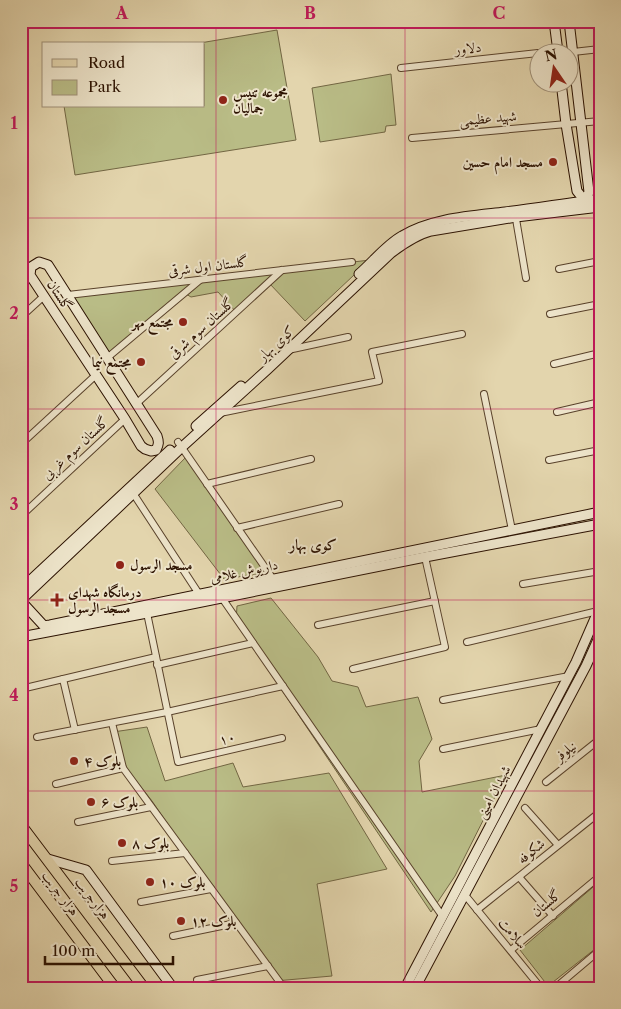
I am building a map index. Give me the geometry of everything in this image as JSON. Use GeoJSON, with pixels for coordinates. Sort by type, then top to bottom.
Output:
{"type":"FeatureCollection","features":[{"type":"Feature","properties":{"kind":"main road","name":"هزارجریب"},"geometry":{"type":"LineString","coordinates":[[21,824],[144,988]]}},
{"type":"Feature","properties":{"kind":"main road","name":"هزار جریب"},"geometry":{"type":"LineString","coordinates":[[21,863],[115,988]]}},
{"type":"Feature","properties":{"kind":"street"},"geometry":{"type":"LineString","coordinates":[[554,21],[557,42]]}},
{"type":"Feature","properties":{"kind":"street"},"geometry":{"type":"LineString","coordinates":[[570,21],[572,42]]}},
{"type":"Feature","properties":{"kind":"street"},"geometry":{"type":"LineString","coordinates":[[578,51],[600,49]]}},
{"type":"Feature","properties":{"kind":"street","name":"دلاور"},"geometry":{"type":"LineString","coordinates":[[401,68],[528,54]]}},
{"type":"Feature","properties":{"kind":"street"},"geometry":{"type":"LineString","coordinates":[[563,92],[577,191],[584,205]]}},
{"type":"Feature","properties":{"kind":"street"},"geometry":{"type":"LineString","coordinates":[[578,92],[589,192],[584,205]]}},
{"type":"Feature","properties":{"kind":"street","name":"شهید عظیمی"},"geometry":{"type":"LineString","coordinates":[[412,138],[600,121]]}},
{"type":"Feature","properties":{"kind":"street","name":"کوی بهار"},"geometry":{"type":"LineString","coordinates":[[217,411],[400,237],[430,224],[461,218],[515,214],[584,205],[600,199]]}},
{"type":"Feature","properties":{"kind":"street","name":"کوی بهار"},"geometry":{"type":"LineString","coordinates":[[584,205],[600,207]]}},
{"type":"Feature","properties":{"kind":"street"},"geometry":{"type":"LineString","coordinates":[[515,214],[526,278]]}},
{"type":"Feature","properties":{"kind":"street","name":"کوی بهار"},"geometry":{"type":"LineString","coordinates":[[21,590],[180,444],[288,350],[391,253],[420,234],[515,214]]}},
{"type":"Feature","properties":{"kind":"street"},"geometry":{"type":"LineString","coordinates":[[559,269],[600,261]]}},
{"type":"Feature","properties":{"kind":"street","name":"گلستان"},"geometry":{"type":"LineString","coordinates":[[39,262],[48,265],[136,404],[159,441],[156,450],[151,451],[141,446],[30,275],[31,267],[39,262]]}},
{"type":"Feature","properties":{"kind":"street","name":"گلستان اول شرقی"},"geometry":{"type":"LineString","coordinates":[[68,295],[352,262]]}},
{"type":"Feature","properties":{"kind":"street","name":"گلستان سوم شرقی"},"geometry":{"type":"LineString","coordinates":[[136,404],[282,270]]}},
{"type":"Feature","properties":{"kind":"street"},"geometry":{"type":"LineString","coordinates":[[107,358],[201,279]]}},
{"type":"Feature","properties":{"kind":"street"},"geometry":{"type":"LineString","coordinates":[[21,317],[44,296]]}},
{"type":"Feature","properties":{"kind":"street"},"geometry":{"type":"LineString","coordinates":[[550,314],[600,304]]}},
{"type":"Feature","properties":{"kind":"street"},"geometry":{"type":"LineString","coordinates":[[217,411],[379,381],[372,352],[462,334]]}},
{"type":"Feature","properties":{"kind":"street"},"geometry":{"type":"LineString","coordinates":[[288,350],[348,337]]}},
{"type":"Feature","properties":{"kind":"street"},"geometry":{"type":"LineString","coordinates":[[554,364],[600,353]]}},
{"type":"Feature","properties":{"kind":"street"},"geometry":{"type":"LineString","coordinates":[[21,444],[96,374]]}},
{"type":"Feature","properties":{"kind":"street"},"geometry":{"type":"LineString","coordinates":[[484,394],[512,530]]}},
{"type":"Feature","properties":{"kind":"street"},"geometry":{"type":"LineString","coordinates":[[557,412],[600,402]]}},
{"type":"Feature","properties":{"kind":"street","name":"گلستان سوم غربی"},"geometry":{"type":"LineString","coordinates":[[21,516],[125,419]]}},
{"type":"Feature","properties":{"kind":"street"},"geometry":{"type":"LineString","coordinates":[[180,444],[273,579]]}},
{"type":"Feature","properties":{"kind":"street"},"geometry":{"type":"LineString","coordinates":[[548,460],[600,450]]}},
{"type":"Feature","properties":{"kind":"street"},"geometry":{"type":"LineString","coordinates":[[207,484],[311,459]]}},
{"type":"Feature","properties":{"kind":"street"},"geometry":{"type":"LineString","coordinates":[[131,490],[199,594]]}},
{"type":"Feature","properties":{"kind":"street","name":"کوی بهار"},"geometry":{"type":"LineString","coordinates":[[21,600],[131,490]]}},
{"type":"Feature","properties":{"kind":"street"},"geometry":{"type":"LineString","coordinates":[[237,528],[338,504]]}},
{"type":"Feature","properties":{"kind":"street","name":"داریوش غلامی"},"geometry":{"type":"LineString","coordinates":[[49,628],[147,613],[222,598],[512,530],[600,512]]}},
{"type":"Feature","properties":{"kind":"street","name":"داریوش غلامی"},"geometry":{"type":"LineString","coordinates":[[21,637],[49,628],[273,579],[319,574],[425,557],[600,524]]}},
{"type":"Feature","properties":{"kind":"street"},"geometry":{"type":"LineString","coordinates":[[353,668],[445,647],[425,557]]}},
{"type":"Feature","properties":{"kind":"street"},"geometry":{"type":"LineString","coordinates":[[523,584],[600,571]]}},
{"type":"Feature","properties":{"kind":"street"},"geometry":{"type":"LineString","coordinates":[[222,598],[443,917]]}},
{"type":"Feature","properties":{"kind":"street"},"geometry":{"type":"LineString","coordinates":[[21,600],[44,626],[49,628]]}},
{"type":"Feature","properties":{"kind":"street"},"geometry":{"type":"LineString","coordinates":[[318,624],[435,601]]}},
{"type":"Feature","properties":{"kind":"street"},"geometry":{"type":"LineString","coordinates":[[467,642],[599,609]]}},
{"type":"Feature","properties":{"kind":"street","name":"شهیدان امینی"},"geometry":{"type":"LineString","coordinates":[[415,988],[541,729],[569,676],[599,609]]}},
{"type":"Feature","properties":{"kind":"street"},"geometry":{"type":"LineString","coordinates":[[147,613],[167,712]]}},
{"type":"Feature","properties":{"kind":"street","name":"شهیدان امینی"},"geometry":{"type":"LineString","coordinates":[[406,988],[443,917],[461,893],[586,666],[600,635]]}},
{"type":"Feature","properties":{"kind":"street"},"geometry":{"type":"LineString","coordinates":[[157,665],[253,643]]}},
{"type":"Feature","properties":{"kind":"street"},"geometry":{"type":"LineString","coordinates":[[21,689],[156,657]]}},
{"type":"Feature","properties":{"kind":"street"},"geometry":{"type":"LineString","coordinates":[[443,700],[569,676]]}},
{"type":"Feature","properties":{"kind":"street"},"geometry":{"type":"LineString","coordinates":[[63,678],[75,730]]}},
{"type":"Feature","properties":{"kind":"street"},"geometry":{"type":"LineString","coordinates":[[37,737],[167,712],[283,686]]}},
{"type":"Feature","properties":{"kind":"street","name":"۱۰"},"geometry":{"type":"LineString","coordinates":[[167,712],[178,762],[282,738]]}},
{"type":"Feature","properties":{"kind":"street"},"geometry":{"type":"LineString","coordinates":[[112,723],[123,768],[284,988]]}},
{"type":"Feature","properties":{"kind":"street"},"geometry":{"type":"LineString","coordinates":[[443,749],[541,729]]}},
{"type":"Feature","properties":{"kind":"street","name":"نیلوفر"},"geometry":{"type":"LineString","coordinates":[[546,782],[600,739]]}},
{"type":"Feature","properties":{"kind":"street"},"geometry":{"type":"LineString","coordinates":[[56,784],[123,768]]}},
{"type":"Feature","properties":{"kind":"street"},"geometry":{"type":"LineString","coordinates":[[78,822],[151,807]]}},
{"type":"Feature","properties":{"kind":"street"},"geometry":{"type":"LineString","coordinates":[[525,808],[558,845]]}},
{"type":"Feature","properties":{"kind":"street","name":"شکوفه"},"geometry":{"type":"LineString","coordinates":[[477,910],[599,813]]}},
{"type":"Feature","properties":{"kind":"street"},"geometry":{"type":"LineString","coordinates":[[112,861],[185,852]]}},
{"type":"Feature","properties":{"kind":"street"},"geometry":{"type":"LineString","coordinates":[[48,859],[86,870],[173,988]]}},
{"type":"Feature","properties":{"kind":"street","name":"گلستان"},"geometry":{"type":"LineString","coordinates":[[511,950],[600,876]]}},
{"type":"Feature","properties":{"kind":"street"},"geometry":{"type":"LineString","coordinates":[[519,877],[553,916]]}},
{"type":"Feature","properties":{"kind":"street"},"geometry":{"type":"LineString","coordinates":[[141,902],[211,889]]}},
{"type":"Feature","properties":{"kind":"street","name":"سلامت"},"geometry":{"type":"LineString","coordinates":[[461,893],[511,950],[540,988]]}},
{"type":"Feature","properties":{"kind":"street"},"geometry":{"type":"LineString","coordinates":[[173,936],[236,922]]}},
{"type":"Feature","properties":{"kind":"street"},"geometry":{"type":"LineString","coordinates":[[554,988],[600,950]]}},
{"type":"Feature","properties":{"kind":"street"},"geometry":{"type":"LineString","coordinates":[[197,980],[268,966]]}},
{"type":"Feature","properties":{"kind":"green space"},"geometry":{"type":"Polygon","coordinates":[[[277,30],[296,140],[75,175],[64,108],[205,108],[205,42],[277,30]]]}},
{"type":"Feature","properties":{"kind":"green space"},"geometry":{"type":"Polygon","coordinates":[[[391,74],[396,125],[386,126],[385,132],[320,142],[312,88],[391,74]]]}},
{"type":"Feature","properties":{"kind":"green space"},"geometry":{"type":"Polygon","coordinates":[[[370,260],[305,321],[269,283],[236,312],[218,292],[191,297],[186,294],[107,358],[68,295],[370,260]]]}},
{"type":"Feature","properties":{"kind":"green space"},"geometry":{"type":"Polygon","coordinates":[[[186,457],[265,573],[224,579],[155,489],[186,457]]]}},
{"type":"Feature","properties":{"kind":"green space"},"geometry":{"type":"Polygon","coordinates":[[[271,598],[318,657],[332,681],[358,687],[366,707],[418,697],[432,739],[419,761],[422,792],[506,775],[455,876],[431,912],[236,622],[237,606],[271,598]]]}},
{"type":"Feature","properties":{"kind":"green space"},"geometry":{"type":"Polygon","coordinates":[[[147,727],[165,781],[233,763],[243,787],[329,773],[387,869],[317,884],[332,976],[275,981],[152,801],[119,759],[113,732],[147,727]]]}},
{"type":"Feature","properties":{"kind":"green space"},"geometry":{"type":"Polygon","coordinates":[[[600,881],[600,945],[548,986],[520,950],[600,881]]]}},
{"type":"Feature","properties":{"kind":"place","name":"مجموعه تنیس جمالیان"},"geometry":{"type":"Point","coordinates":[223,100]}},
{"type":"Feature","properties":{"kind":"place","name":"مسجد امام حسین"},"geometry":{"type":"Point","coordinates":[553,162]}},
{"type":"Feature","properties":{"kind":"place","name":"مجتمع مهر"},"geometry":{"type":"Point","coordinates":[183,322]}},
{"type":"Feature","properties":{"kind":"place","name":"مجتمع نیما"},"geometry":{"type":"Point","coordinates":[141,362]}},
{"type":"Feature","properties":{"kind":"place","name":"مسجد الرسول"},"geometry":{"type":"Point","coordinates":[120,565]}},
{"type":"Feature","properties":{"kind":"place","name":"درمانگاه شهدای مسجد الرسول"},"geometry":{"type":"Point","coordinates":[57,600]}},
{"type":"Feature","properties":{"kind":"place","name":"بلوک ۴"},"geometry":{"type":"Point","coordinates":[74,761]}},
{"type":"Feature","properties":{"kind":"place","name":"بلوک ۶"},"geometry":{"type":"Point","coordinates":[91,802]}},
{"type":"Feature","properties":{"kind":"place","name":"بلوک ۸"},"geometry":{"type":"Point","coordinates":[122,843]}},
{"type":"Feature","properties":{"kind":"place","name":"بلوک ۱۰"},"geometry":{"type":"Point","coordinates":[150,882]}},
{"type":"Feature","properties":{"kind":"place","name":"بلوک ۱۲"},"geometry":{"type":"Point","coordinates":[181,921]}},
{"type":"Feature","properties":{"kind":"district","name":"کوی بهار"},"geometry":{"type":"Point","coordinates":[313,544]}}]}
